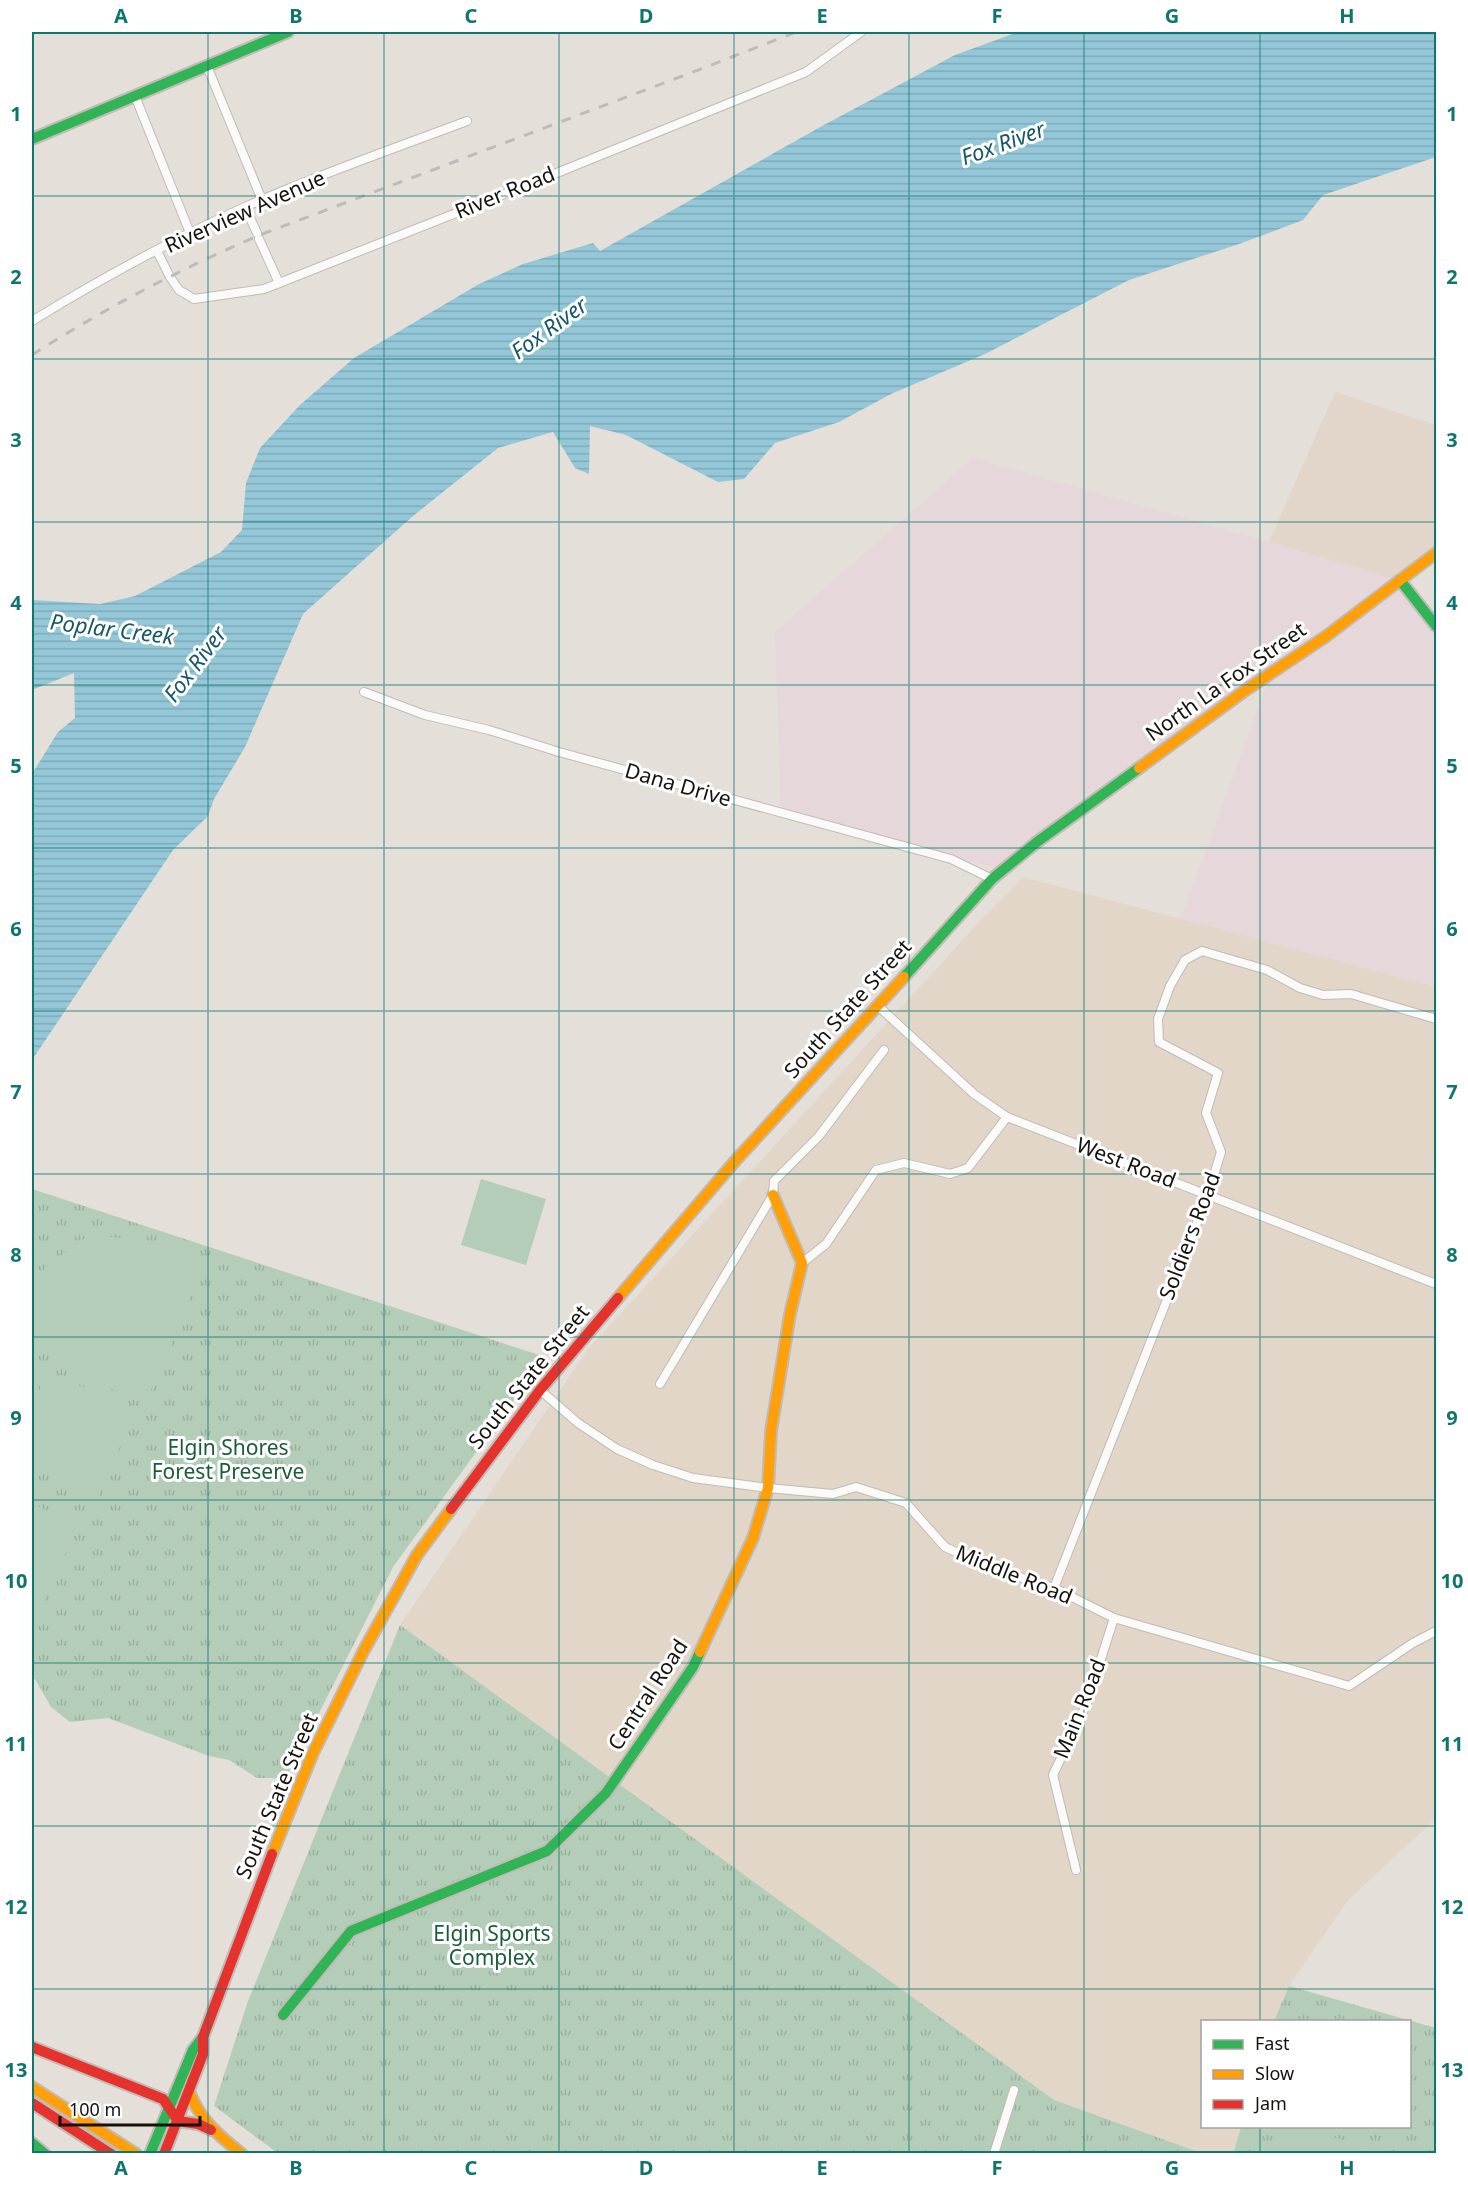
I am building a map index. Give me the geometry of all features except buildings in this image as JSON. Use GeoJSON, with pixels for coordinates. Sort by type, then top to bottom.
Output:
{"type":"FeatureCollection","features":[{"type":"Feature","properties":{"kind":"main road"},"geometry":{"type":"LineString","coordinates":[[32,139],[288,32]]}},
{"type":"Feature","properties":{"kind":"main road","name":"North La Fox Street"},"geometry":{"type":"LineString","coordinates":[[1036,842],[1243,692],[1324,638],[1437,553]]}},
{"type":"Feature","properties":{"kind":"main road"},"geometry":{"type":"LineString","coordinates":[[1400,580],[1437,626]]}},
{"type":"Feature","properties":{"kind":"main road","name":"South State Street"},"geometry":{"type":"LineString","coordinates":[[150,2152],[193,2050],[203,2037],[313,1753],[364,1650],[417,1555],[540,1390],[736,1161],[992,879],[1036,842]]}},
{"type":"Feature","properties":{"kind":"main road"},"geometry":{"type":"LineString","coordinates":[[773,1195],[802,1263]]}},
{"type":"Feature","properties":{"kind":"main road","name":"Central Road"},"geometry":{"type":"LineString","coordinates":[[283,2015],[351,1931],[547,1851],[606,1793],[693,1666],[753,1538],[768,1488],[771,1431],[790,1314],[802,1263]]}},
{"type":"Feature","properties":{"kind":"main road","name":"South State Street"},"geometry":{"type":"LineString","coordinates":[[164,2154],[203,2054],[203,2037]]}},
{"type":"Feature","properties":{"kind":"main road"},"geometry":{"type":"LineString","coordinates":[[32,2048],[163,2099],[178,2121],[198,2124],[211,2130],[242,2154]]}},
{"type":"Feature","properties":{"kind":"main road"},"geometry":{"type":"LineString","coordinates":[[32,2087],[136,2154]]}},
{"type":"Feature","properties":{"kind":"main road"},"geometry":{"type":"LineString","coordinates":[[189,2091],[193,2104],[211,2130]]}},
{"type":"Feature","properties":{"kind":"main road"},"geometry":{"type":"LineString","coordinates":[[32,2103],[111,2154]]}},
{"type":"Feature","properties":{"kind":"main road"},"geometry":{"type":"LineString","coordinates":[[32,2143],[45,2154]]}},
{"type":"Feature","properties":{"kind":"street","name":"River Road"},"geometry":{"type":"LineString","coordinates":[[157,251],[179,291],[194,299],[264,288],[806,72],[861,32]]}},
{"type":"Feature","properties":{"kind":"street"},"geometry":{"type":"LineString","coordinates":[[207,66],[262,200]]}},
{"type":"Feature","properties":{"kind":"street"},"geometry":{"type":"LineString","coordinates":[[135,96],[190,233]]}},
{"type":"Feature","properties":{"kind":"street","name":"Riverview Avenue"},"geometry":{"type":"LineString","coordinates":[[32,321],[101,280],[245,207],[467,121]]}},
{"type":"Feature","properties":{"kind":"street"},"geometry":{"type":"LineString","coordinates":[[245,207],[279,283]]}},
{"type":"Feature","properties":{"kind":"street","name":"Dana Drive"},"geometry":{"type":"LineString","coordinates":[[364,692],[425,715],[489,730],[559,752],[951,859],[992,879]]}},
{"type":"Feature","properties":{"kind":"street","name":"Soldiers Road"},"geometry":{"type":"LineString","coordinates":[[1054,1588],[1208,1195],[1221,1152],[1206,1113],[1218,1073],[1159,1042],[1158,1019],[1170,986],[1185,960],[1202,951],[1267,970],[1300,988],[1323,995],[1351,994],[1437,1019]]}},
{"type":"Feature","properties":{"kind":"street","name":"West Road"},"geometry":{"type":"LineString","coordinates":[[878,1006],[974,1094],[1007,1117],[1437,1284]]}},
{"type":"Feature","properties":{"kind":"street"},"geometry":{"type":"LineString","coordinates":[[660,1384],[773,1195],[774,1181],[819,1136],[884,1050]]}},
{"type":"Feature","properties":{"kind":"street"},"geometry":{"type":"LineString","coordinates":[[802,1263],[826,1244],[876,1170],[904,1163],[951,1174],[968,1168],[1007,1117]]}},
{"type":"Feature","properties":{"kind":"street","name":"Middle Road"},"geometry":{"type":"LineString","coordinates":[[540,1390],[578,1423],[617,1449],[653,1465],[693,1478],[768,1488],[833,1494],[856,1487],[906,1503],[945,1547],[991,1568],[1054,1588],[1114,1618],[1349,1686],[1437,1631]]}},
{"type":"Feature","properties":{"kind":"street","name":"Main Road"},"geometry":{"type":"LineString","coordinates":[[1076,1870],[1053,1775],[1087,1703],[1114,1618]]}},
{"type":"Feature","properties":{"kind":"street"},"geometry":{"type":"LineString","coordinates":[[994,2154],[1014,2090]]}},
{"type":"Feature","properties":{"kind":"shaded area"},"geometry":{"type":"Polygon","coordinates":[[[1335,392],[1436,425],[1436,551],[1398,580],[1269,542],[1335,392]]]}},
{"type":"Feature","properties":{"kind":"shaded area"},"geometry":{"type":"Polygon","coordinates":[[[973,458],[1398,580],[998,868],[781,810],[775,632],[973,458]]]}},
{"type":"Feature","properties":{"kind":"shaded area"},"geometry":{"type":"Polygon","coordinates":[[[1400,585],[1436,631],[1436,987],[1181,919],[1268,681],[1400,585]]]}},
{"type":"Feature","properties":{"kind":"shaded area"},"geometry":{"type":"Polygon","coordinates":[[[1023,877],[1436,987],[1436,1818],[1348,1900],[1289,1986],[1274,2020],[1201,2020],[1201,2128],[1241,2128],[1233,2153],[1199,2153],[1014,2090],[400,1625],[589,1348],[1023,877]]]}},
{"type":"Feature","properties":{"kind":"green space"},"geometry":{"type":"Polygon","coordinates":[[[481,1179],[546,1199],[526,1265],[461,1245],[481,1179]]]}},
{"type":"Feature","properties":{"kind":"green space","name":"Elgin Shores Forest Preserve"},"geometry":{"type":"Polygon","coordinates":[[[32,1189],[545,1357],[393,1567],[286,1778],[257,1778],[229,1760],[209,1756],[108,1718],[70,1722],[51,1707],[32,1677],[32,1189]]]}},
{"type":"Feature","properties":{"kind":"green space"},"geometry":{"type":"Polygon","coordinates":[[[95,1236],[151,1242],[189,1255],[204,1263],[149,1395],[136,1401],[94,1380],[32,1339],[32,1283],[37,1275],[80,1240],[95,1236]]]}},
{"type":"Feature","properties":{"kind":"green space"},"geometry":{"type":"Polygon","coordinates":[[[47,1373],[114,1401],[129,1414],[130,1422],[127,1431],[95,1503],[56,1475],[46,1464],[34,1438],[33,1422],[36,1400],[47,1373]]]}},
{"type":"Feature","properties":{"kind":"green space"},"geometry":{"type":"Polygon","coordinates":[[[32,1504],[67,1520],[74,1535],[32,1625],[32,1504]]]}},
{"type":"Feature","properties":{"kind":"green space","name":"Elgin Sports Complex"},"geometry":{"type":"Polygon","coordinates":[[[400,1625],[1054,2100],[1201,2153],[279,2154],[214,2106],[248,2001],[400,1625]]]}},
{"type":"Feature","properties":{"kind":"green space"},"geometry":{"type":"Polygon","coordinates":[[[1289,1986],[1408,2020],[1274,2020],[1289,1986]]]}},
{"type":"Feature","properties":{"kind":"green space"},"geometry":{"type":"Polygon","coordinates":[[[1411,2021],[1436,2028],[1436,2153],[1233,2154],[1241,2128],[1411,2128],[1411,2021]]]}},
{"type":"Feature","properties":{"kind":"green space"},"geometry":{"type":"Polygon","coordinates":[[[1284,2128],[1303,2128],[1363,2146],[1361,2153],[1276,2153],[1284,2128]]]}},
{"type":"Feature","properties":{"kind":"water"},"geometry":{"type":"Polygon","coordinates":[[[1018,32],[1436,32],[1436,157],[1323,195],[1303,220],[1239,244],[1129,280],[985,354],[891,394],[839,422],[775,443],[744,479],[718,482],[626,435],[590,426],[589,474],[575,468],[553,432],[498,448],[413,516],[303,614],[245,747],[214,799],[208,816],[173,850],[32,1060],[32,774],[58,732],[75,718],[74,673],[32,690],[32,600],[100,604],[135,596],[221,552],[242,530],[246,483],[260,448],[300,405],[354,358],[479,284],[523,264],[593,243],[600,251],[822,126],[955,55],[1018,32]]]}},
{"type":"Feature","properties":{"kind":"railway"},"geometry":{"type":"LineString","coordinates":[[32,355],[146,289],[265,233],[796,32]]}},
{"type":"Feature","properties":{"kind":"traffic: fast"},"geometry":{"type":"LineString","coordinates":[[32,139],[288,32]]}},
{"type":"Feature","properties":{"kind":"traffic: fast"},"geometry":{"type":"LineString","coordinates":[[1400,580],[1436,626]]}},
{"type":"Feature","properties":{"kind":"traffic: fast"},"geometry":{"type":"LineString","coordinates":[[904,977],[992,879],[1037,842],[1139,768]]}},
{"type":"Feature","properties":{"kind":"traffic: fast"},"geometry":{"type":"LineString","coordinates":[[283,2015],[351,1931],[547,1851],[606,1793],[693,1667],[700,1652]]}},
{"type":"Feature","properties":{"kind":"traffic: fast"},"geometry":{"type":"LineString","coordinates":[[150,2154],[193,2050],[203,2037]]}},
{"type":"Feature","properties":{"kind":"traffic: fast"},"geometry":{"type":"LineString","coordinates":[[32,2143],[45,2154]]}},
{"type":"Feature","properties":{"kind":"traffic: slow"},"geometry":{"type":"LineString","coordinates":[[1139,768],[1243,692],[1325,637],[1436,553]]}},
{"type":"Feature","properties":{"kind":"traffic: slow"},"geometry":{"type":"LineString","coordinates":[[618,1298],[736,1160],[904,977]]}},
{"type":"Feature","properties":{"kind":"traffic: slow"},"geometry":{"type":"LineString","coordinates":[[700,1652],[753,1538],[768,1488],[771,1431],[790,1314],[802,1263],[773,1195]]}},
{"type":"Feature","properties":{"kind":"traffic: slow"},"geometry":{"type":"LineString","coordinates":[[272,1854],[313,1753],[364,1650],[417,1555],[451,1509]]}},
{"type":"Feature","properties":{"kind":"traffic: slow"},"geometry":{"type":"LineString","coordinates":[[32,2087],[136,2154]]}},
{"type":"Feature","properties":{"kind":"traffic: slow"},"geometry":{"type":"LineString","coordinates":[[189,2091],[204,2118],[242,2154]]}},
{"type":"Feature","properties":{"kind":"traffic: jam"},"geometry":{"type":"LineString","coordinates":[[451,1509],[540,1390],[618,1298]]}},
{"type":"Feature","properties":{"kind":"traffic: jam"},"geometry":{"type":"LineString","coordinates":[[164,2154],[203,2054],[203,2037],[272,1854]]}},
{"type":"Feature","properties":{"kind":"traffic: jam"},"geometry":{"type":"LineString","coordinates":[[32,2047],[163,2099],[178,2121],[198,2124],[211,2130]]}},
{"type":"Feature","properties":{"kind":"traffic: jam"},"geometry":{"type":"LineString","coordinates":[[32,2103],[111,2154]]}},
{"type":"Feature","properties":{"kind":"water label","name":"Fox River"},"geometry":{"type":"Point","coordinates":[1003,143]}},
{"type":"Feature","properties":{"kind":"water label","name":"Fox River"},"geometry":{"type":"Point","coordinates":[549,328]}},
{"type":"Feature","properties":{"kind":"water label","name":"Poplar Creek"},"geometry":{"type":"Point","coordinates":[112,629]}},
{"type":"Feature","properties":{"kind":"water label","name":"Fox River"},"geometry":{"type":"Point","coordinates":[195,664]}}]}
